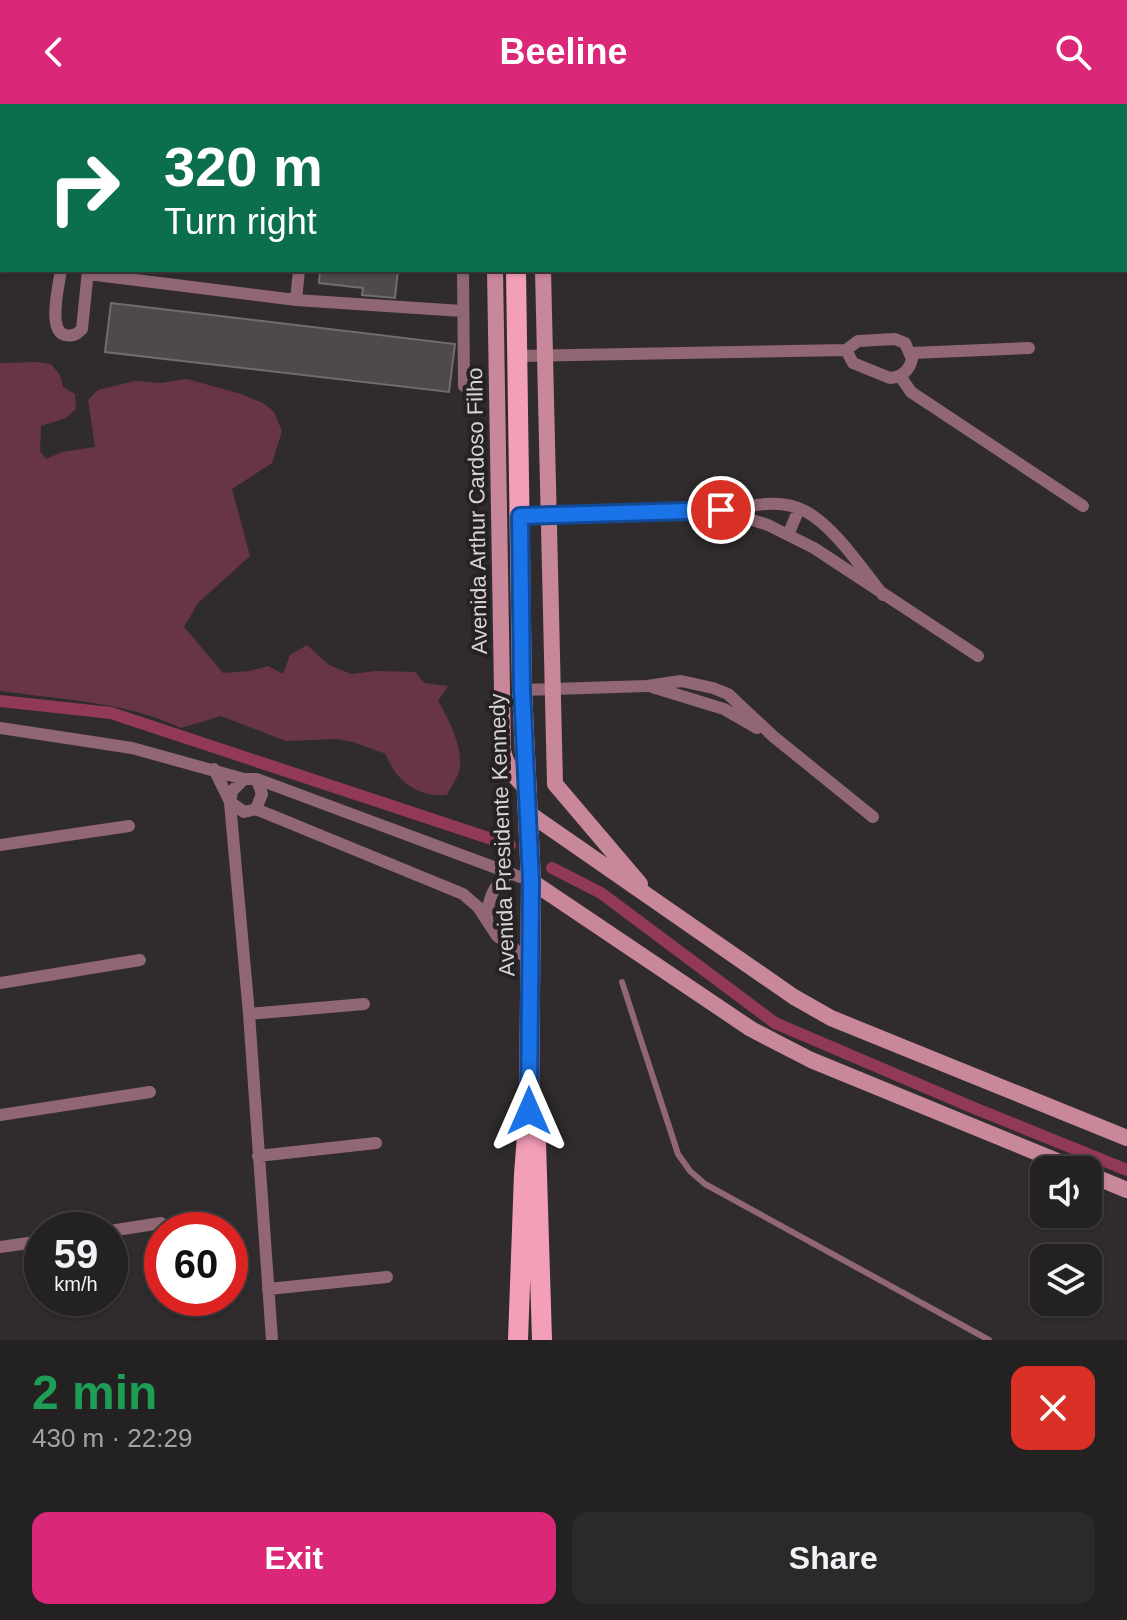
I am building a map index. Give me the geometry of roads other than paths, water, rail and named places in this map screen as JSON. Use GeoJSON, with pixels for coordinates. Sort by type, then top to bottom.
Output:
{"type":"FeatureCollection","features":[{"type":"Feature","properties":{"kind":"main road","name":"Avenida Arthur Cardoso Filho"},"geometry":{"type":"LineString","coordinates":[[495,272],[503,751],[516,780],[529,790]]}},
{"type":"Feature","properties":{"kind":"main road","name":"Avenida Presidente Kennedy"},"geometry":{"type":"LineString","coordinates":[[516,272],[522,690],[531,881],[529,1111],[518,1340]]}},
{"type":"Feature","properties":{"kind":"main road"},"geometry":{"type":"LineString","coordinates":[[543,272],[555,784],[654,900]]}},
{"type":"Feature","properties":{"kind":"main road"},"geometry":{"type":"LineString","coordinates":[[530,814],[794,997],[831,1018],[1127,1138]]}},
{"type":"Feature","properties":{"kind":"main road"},"geometry":{"type":"LineString","coordinates":[[531,881],[779,1045],[1045,1156]]}},
{"type":"Feature","properties":{"kind":"main road","name":"Avenida Presidente Kennedy"},"geometry":{"type":"LineString","coordinates":[[529,1111],[539,1173],[542,1340]]}},
{"type":"Feature","properties":{"kind":"main road"},"geometry":{"type":"LineString","coordinates":[[1102,1180],[1127,1190]]}},
{"type":"Feature","properties":{"kind":"street"},"geometry":{"type":"LineString","coordinates":[[61,272],[55,325],[61,334],[68,336],[74,336],[82,329],[88,272],[296,300],[462,311]]}},
{"type":"Feature","properties":{"kind":"street"},"geometry":{"type":"LineString","coordinates":[[296,300],[299,272]]}},
{"type":"Feature","properties":{"kind":"street"},"geometry":{"type":"LineString","coordinates":[[463,272],[464,386]]}},
{"type":"Feature","properties":{"kind":"street"},"geometry":{"type":"LineString","coordinates":[[518,356],[846,350],[858,341],[895,339],[905,343],[911,353],[908,369],[900,376],[890,378],[853,363],[846,350]]}},
{"type":"Feature","properties":{"kind":"street"},"geometry":{"type":"LineString","coordinates":[[911,353],[1029,348]]}},
{"type":"Feature","properties":{"kind":"street"},"geometry":{"type":"LineString","coordinates":[[900,376],[911,392],[1083,506]]}},
{"type":"Feature","properties":{"kind":"street"},"geometry":{"type":"LineString","coordinates":[[520,516],[789,505],[824,524],[883,595]]}},
{"type":"Feature","properties":{"kind":"street"},"geometry":{"type":"LineString","coordinates":[[788,535],[799,509]]}},
{"type":"Feature","properties":{"kind":"street"},"geometry":{"type":"LineString","coordinates":[[721,510],[768,525],[826,555],[978,656]]}},
{"type":"Feature","properties":{"kind":"street"},"geometry":{"type":"LineString","coordinates":[[522,690],[647,686],[681,681],[728,694],[774,737],[873,817]]}},
{"type":"Feature","properties":{"kind":"street"},"geometry":{"type":"LineString","coordinates":[[0,728],[132,748],[253,779],[531,881]]}},
{"type":"Feature","properties":{"kind":"street"},"geometry":{"type":"LineString","coordinates":[[214,769],[230,802],[463,894],[478,907],[497,936],[531,961]]}},
{"type":"Feature","properties":{"kind":"street"},"geometry":{"type":"LineString","coordinates":[[253,779],[232,791],[230,802],[249,1014],[272,1340]]}},
{"type":"Feature","properties":{"kind":"street"},"geometry":{"type":"LineString","coordinates":[[232,831],[262,794],[253,779]]}},
{"type":"Feature","properties":{"kind":"street"},"geometry":{"type":"LineString","coordinates":[[0,845],[129,826]]}},
{"type":"Feature","properties":{"kind":"street"},"geometry":{"type":"LineString","coordinates":[[487,921],[488,899],[495,885],[510,873]]}},
{"type":"Feature","properties":{"kind":"street"},"geometry":{"type":"LineString","coordinates":[[0,983],[140,960]]}},
{"type":"Feature","properties":{"kind":"street"},"geometry":{"type":"LineString","coordinates":[[249,1014],[364,1004]]}},
{"type":"Feature","properties":{"kind":"street"},"geometry":{"type":"LineString","coordinates":[[0,1115],[150,1092]]}},
{"type":"Feature","properties":{"kind":"street"},"geometry":{"type":"LineString","coordinates":[[258,1156],[376,1143]]}},
{"type":"Feature","properties":{"kind":"street"},"geometry":{"type":"LineString","coordinates":[[0,1247],[24,1244]]}},
{"type":"Feature","properties":{"kind":"street"},"geometry":{"type":"LineString","coordinates":[[268,1289],[387,1277]]}},
{"type":"Feature","properties":{"kind":"lane"},"geometry":{"type":"LineString","coordinates":[[622,982],[678,1154],[690,1171],[718,1191],[989,1340]]}},
{"type":"Feature","properties":{"kind":"waterway"},"geometry":{"type":"LineString","coordinates":[[0,701],[111,713],[510,845]]}},
{"type":"Feature","properties":{"kind":"waterway"},"geometry":{"type":"LineString","coordinates":[[552,868],[601,893],[775,1023],[1127,1170]]}}]}
